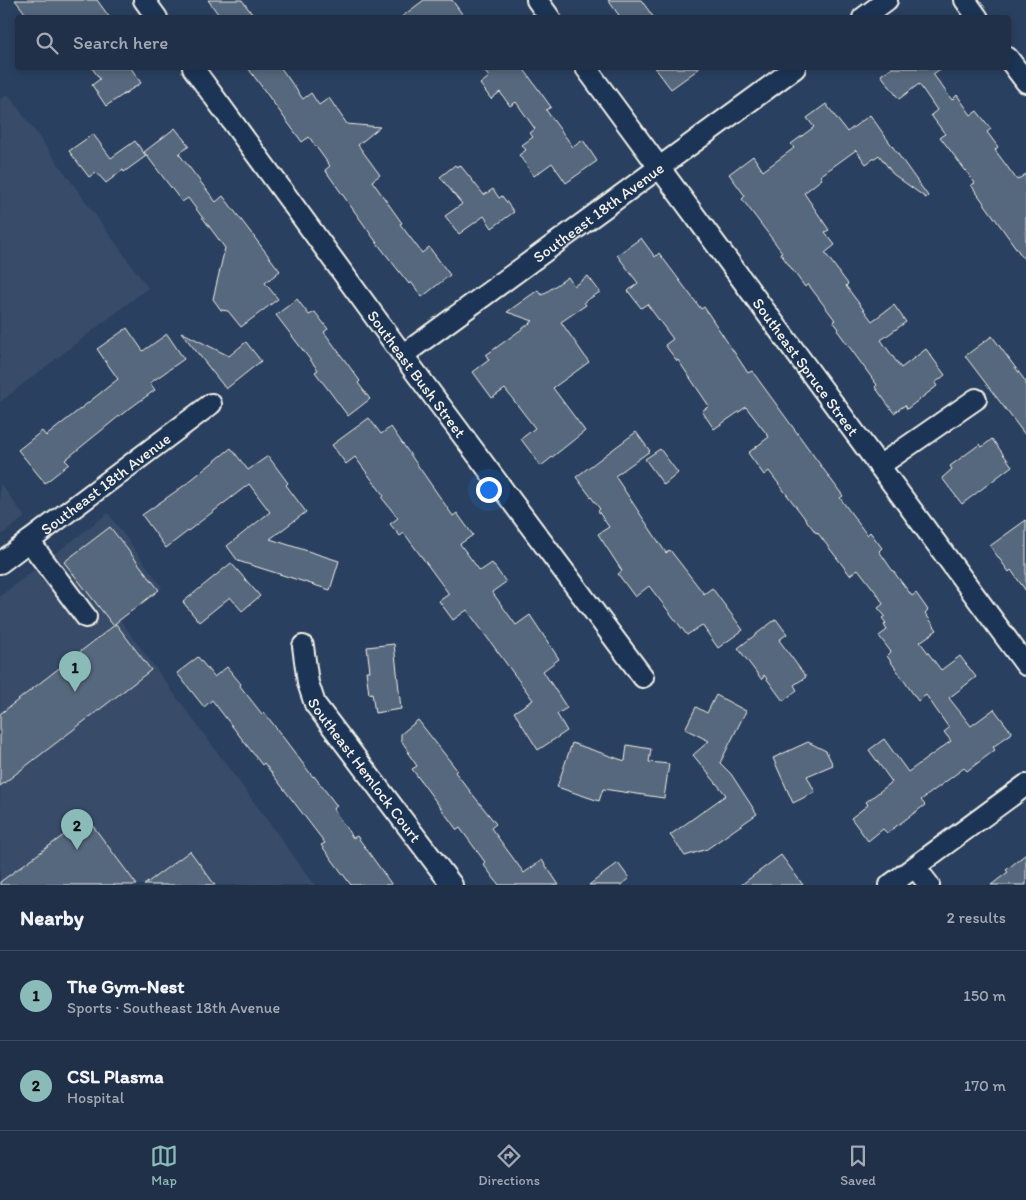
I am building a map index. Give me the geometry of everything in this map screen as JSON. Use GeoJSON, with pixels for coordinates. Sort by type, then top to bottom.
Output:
{"type":"FeatureCollection","features":[{"type":"Feature","properties":{"kind":"street"},"geometry":{"type":"LineString","coordinates":[[144,0],[155,15]]}},
{"type":"Feature","properties":{"kind":"street"},"geometry":{"type":"LineString","coordinates":[[537,0],[548,15]]}},
{"type":"Feature","properties":{"kind":"street"},"geometry":{"type":"LineString","coordinates":[[867,15],[887,0]]}},
{"type":"Feature","properties":{"kind":"street"},"geometry":{"type":"LineString","coordinates":[[965,0],[976,15]]}},
{"type":"Feature","properties":{"kind":"street"},"geometry":{"type":"LineString","coordinates":[[1011,62],[1026,82]]}},
{"type":"Feature","properties":{"kind":"street","name":"Southeast Bush Street"},"geometry":{"type":"LineString","coordinates":[[194,70],[403,355],[643,677]]}},
{"type":"Feature","properties":{"kind":"street","name":"Southeast Spruce Street"},"geometry":{"type":"LineString","coordinates":[[587,70],[1026,665]]}},
{"type":"Feature","properties":{"kind":"street","name":"Southeast 18th Avenue"},"geometry":{"type":"LineString","coordinates":[[403,355],[792,70]]}},
{"type":"Feature","properties":{"kind":"street"},"geometry":{"type":"LineString","coordinates":[[879,466],[976,399]]}},
{"type":"Feature","properties":{"kind":"street","name":"Southeast 18th Avenue"},"geometry":{"type":"LineString","coordinates":[[0,563],[211,404]]}},
{"type":"Feature","properties":{"kind":"street"},"geometry":{"type":"LineString","coordinates":[[29,541],[86,617]]}},
{"type":"Feature","properties":{"kind":"street","name":"Southeast Hemlock Court"},"geometry":{"type":"LineString","coordinates":[[303,646],[308,683],[315,704],[452,885]]}},
{"type":"Feature","properties":{"kind":"street"},"geometry":{"type":"LineString","coordinates":[[890,885],[1026,785]]}},
{"type":"Feature","properties":{"kind":"street"},"geometry":{"type":"LineString","coordinates":[[915,867],[929,885]]}},
{"type":"Feature","properties":{"kind":"shaded area"},"geometry":{"type":"Polygon","coordinates":[[[8,94],[148,288],[0,402],[0,100],[8,94]]]}},
{"type":"Feature","properties":{"kind":"shaded area"},"geometry":{"type":"Polygon","coordinates":[[[0,483],[25,517],[0,536],[0,483]]]}},
{"type":"Feature","properties":{"kind":"shaded area"},"geometry":{"type":"Polygon","coordinates":[[[108,513],[162,587],[120,620],[315,885],[0,885],[0,596],[108,513]]]}},
{"type":"Feature","properties":{"kind":"building"},"geometry":{"type":"Polygon","coordinates":[[[15,0],[97,0],[108,15],[27,15],[15,0]]]}},
{"type":"Feature","properties":{"kind":"building"},"geometry":{"type":"Polygon","coordinates":[[[208,0],[242,0],[253,15],[219,15],[208,0]]]}},
{"type":"Feature","properties":{"kind":"building"},"geometry":{"type":"Polygon","coordinates":[[[424,0],[452,0],[463,15],[404,15],[424,0]]]}},
{"type":"Feature","properties":{"kind":"building"},"geometry":{"type":"Polygon","coordinates":[[[608,0],[641,0],[652,15],[619,15],[608,0]]]}},
{"type":"Feature","properties":{"kind":"building"},"geometry":{"type":"Polygon","coordinates":[[[93,70],[132,70],[141,83],[106,106],[92,85],[100,79],[93,70]]]}},
{"type":"Feature","properties":{"kind":"building"},"geometry":{"type":"Polygon","coordinates":[[[249,70],[282,70],[303,99],[311,93],[319,105],[329,98],[347,124],[380,127],[358,145],[380,175],[372,181],[402,223],[400,224],[422,253],[429,247],[450,275],[422,297],[411,282],[409,284],[377,243],[325,170],[330,166],[309,137],[302,142],[249,70]]]}},
{"type":"Feature","properties":{"kind":"building"},"geometry":{"type":"Polygon","coordinates":[[[484,70],[524,70],[551,107],[546,110],[573,147],[583,140],[597,161],[566,183],[552,163],[534,176],[519,155],[526,150],[522,145],[533,137],[530,133],[535,129],[516,102],[510,106],[500,92],[491,99],[480,84],[489,77],[484,70]]]}},
{"type":"Feature","properties":{"kind":"building"},"geometry":{"type":"Polygon","coordinates":[[[657,70],[697,70],[671,89],[657,70]]]}},
{"type":"Feature","properties":{"kind":"building"},"geometry":{"type":"Polygon","coordinates":[[[888,70],[939,70],[933,74],[952,100],[957,95],[971,115],[977,111],[991,129],[987,132],[998,147],[995,150],[1017,180],[1026,174],[1026,262],[971,185],[975,183],[940,137],[945,134],[931,115],[937,110],[919,84],[899,99],[881,75],[888,70]]]}},
{"type":"Feature","properties":{"kind":"building"},"geometry":{"type":"Polygon","coordinates":[[[826,104],[847,132],[870,115],[928,196],[926,198],[893,174],[879,155],[866,164],[856,150],[820,176],[822,179],[804,193],[829,230],[825,232],[835,245],[825,253],[872,321],[894,305],[906,322],[881,340],[901,368],[926,349],[945,375],[935,383],[937,386],[907,409],[905,405],[894,413],[875,387],[877,385],[837,330],[839,329],[833,321],[835,320],[808,284],[805,287],[780,253],[782,252],[742,199],[745,196],[729,174],[753,156],[763,171],[794,148],[791,144],[814,127],[807,118],[826,104]]]}},
{"type":"Feature","properties":{"kind":"building"},"geometry":{"type":"Polygon","coordinates":[[[175,128],[189,146],[179,154],[216,202],[223,196],[280,271],[265,283],[278,299],[241,327],[228,311],[221,310],[213,299],[225,248],[188,198],[182,202],[144,152],[175,128]]]}},
{"type":"Feature","properties":{"kind":"building"},"geometry":{"type":"Polygon","coordinates":[[[93,134],[111,158],[135,141],[146,156],[106,183],[96,172],[89,177],[69,151],[93,134]]]}},
{"type":"Feature","properties":{"kind":"building"},"geometry":{"type":"Polygon","coordinates":[[[455,165],[457,167],[460,165],[484,195],[493,189],[499,198],[502,196],[514,212],[492,228],[484,216],[459,234],[445,216],[462,204],[440,177],[455,165]]]}},
{"type":"Feature","properties":{"kind":"building"},"geometry":{"type":"Polygon","coordinates":[[[641,238],[655,257],[659,253],[701,309],[704,307],[748,373],[752,371],[843,496],[840,498],[867,535],[870,532],[882,548],[879,551],[890,567],[912,596],[916,593],[928,610],[925,613],[937,630],[920,642],[941,670],[960,656],[976,677],[949,698],[971,726],[994,709],[1012,733],[993,747],[995,750],[967,771],[964,768],[921,800],[925,805],[887,833],[883,829],[868,841],[851,818],[868,805],[866,802],[892,782],[869,750],[884,739],[908,772],[951,741],[944,732],[949,728],[926,695],[918,701],[887,656],[891,652],[879,636],[887,630],[884,625],[886,623],[882,618],[885,616],[878,608],[883,604],[878,595],[858,569],[850,575],[769,471],[764,475],[748,453],[769,437],[746,407],[714,429],[702,411],[709,406],[678,360],[665,345],[673,339],[647,304],[641,308],[628,291],[638,283],[617,255],[641,238]]]}},
{"type":"Feature","properties":{"kind":"building"},"geometry":{"type":"Polygon","coordinates":[[[588,276],[600,292],[584,302],[586,305],[561,322],[589,362],[553,388],[585,431],[541,466],[521,439],[535,428],[505,389],[492,398],[473,372],[489,360],[486,355],[533,321],[507,312],[538,290],[542,295],[568,277],[574,286],[588,276]]]}},
{"type":"Feature","properties":{"kind":"building"},"geometry":{"type":"Polygon","coordinates":[[[297,299],[309,315],[315,312],[328,329],[324,332],[360,381],[358,383],[370,399],[348,416],[315,372],[318,370],[276,315],[297,299]]]}},
{"type":"Feature","properties":{"kind":"building"},"geometry":{"type":"Polygon","coordinates":[[[127,328],[143,351],[167,334],[184,359],[150,383],[155,390],[65,460],[69,464],[45,483],[18,450],[42,431],[46,436],[118,379],[97,349],[127,328]]]}},
{"type":"Feature","properties":{"kind":"building"},"geometry":{"type":"Polygon","coordinates":[[[181,332],[229,356],[246,342],[261,361],[226,389],[181,332]]]}},
{"type":"Feature","properties":{"kind":"building"},"geometry":{"type":"Polygon","coordinates":[[[992,336],[1026,382],[1026,436],[965,356],[992,336]]]}},
{"type":"Feature","properties":{"kind":"building"},"geometry":{"type":"Polygon","coordinates":[[[369,418],[381,434],[391,427],[453,516],[457,513],[473,535],[460,544],[480,571],[492,563],[506,582],[492,592],[516,625],[530,615],[559,659],[543,671],[567,708],[557,714],[567,731],[538,750],[514,712],[533,700],[467,610],[453,620],[439,601],[449,594],[404,533],[400,536],[390,524],[398,518],[382,498],[384,496],[355,457],[346,464],[332,445],[369,418]]]}},
{"type":"Feature","properties":{"kind":"building"},"geometry":{"type":"Polygon","coordinates":[[[636,432],[650,451],[615,476],[666,553],[670,550],[704,594],[712,588],[743,630],[718,648],[702,625],[687,635],[649,586],[635,597],[618,574],[622,571],[598,534],[609,527],[598,511],[600,509],[576,477],[636,432]]]}},
{"type":"Feature","properties":{"kind":"building"},"geometry":{"type":"Polygon","coordinates":[[[992,439],[1012,466],[962,504],[942,478],[952,469],[950,466],[980,444],[982,447],[992,439]]]}},
{"type":"Feature","properties":{"kind":"building"},"geometry":{"type":"Polygon","coordinates":[[[231,448],[248,470],[268,456],[288,483],[286,485],[306,512],[270,539],[339,561],[330,590],[238,561],[227,546],[270,512],[249,484],[166,548],[142,515],[182,487],[231,448]]]}},
{"type":"Feature","properties":{"kind":"building"},"geometry":{"type":"Polygon","coordinates":[[[660,449],[678,473],[664,485],[645,459],[660,449]]]}},
{"type":"Feature","properties":{"kind":"building"},"geometry":{"type":"Polygon","coordinates":[[[1026,520],[1026,591],[990,546],[1026,520]]]}},
{"type":"Feature","properties":{"kind":"building"},"geometry":{"type":"Polygon","coordinates":[[[110,527],[159,590],[113,625],[64,562],[110,527]]]}},
{"type":"Feature","properties":{"kind":"building"},"geometry":{"type":"Polygon","coordinates":[[[231,563],[260,596],[242,611],[230,597],[199,622],[183,602],[231,563]]]}},
{"type":"Feature","properties":{"kind":"building"},"geometry":{"type":"Polygon","coordinates":[[[776,619],[787,634],[779,640],[806,677],[794,685],[797,690],[783,701],[764,675],[762,680],[738,648],[776,619]]]}},
{"type":"Feature","properties":{"kind":"building"},"geometry":{"type":"Polygon","coordinates":[[[116,624],[151,670],[0,786],[0,714],[116,624]]]}},
{"type":"Feature","properties":{"kind":"building"},"geometry":{"type":"Polygon","coordinates":[[[394,644],[401,709],[375,713],[372,693],[369,694],[366,671],[370,671],[367,647],[394,644]]]}},
{"type":"Feature","properties":{"kind":"building"},"geometry":{"type":"Polygon","coordinates":[[[198,657],[214,677],[227,667],[262,714],[264,712],[337,806],[333,809],[353,838],[357,836],[392,885],[351,885],[321,845],[325,843],[264,763],[262,765],[212,700],[204,707],[177,673],[198,657]]]}},
{"type":"Feature","properties":{"kind":"building"},"geometry":{"type":"Polygon","coordinates":[[[716,695],[746,711],[720,763],[731,774],[757,814],[707,849],[685,856],[670,835],[726,795],[693,755],[709,741],[685,729],[696,707],[707,713],[716,695]]]}},
{"type":"Feature","properties":{"kind":"building"},"geometry":{"type":"Polygon","coordinates":[[[418,720],[457,770],[455,772],[496,824],[491,828],[524,873],[542,860],[559,885],[499,885],[460,828],[457,830],[412,769],[417,766],[401,740],[401,734],[418,720]]]}},
{"type":"Feature","properties":{"kind":"building"},"geometry":{"type":"Polygon","coordinates":[[[808,742],[826,751],[833,765],[807,776],[815,792],[793,803],[773,758],[808,742]]]}},
{"type":"Feature","properties":{"kind":"building"},"geometry":{"type":"Polygon","coordinates":[[[572,743],[625,761],[627,745],[651,749],[649,762],[669,764],[664,798],[603,789],[599,801],[557,787],[572,743]]]}},
{"type":"Feature","properties":{"kind":"building"},"geometry":{"type":"Polygon","coordinates":[[[87,818],[137,885],[0,885],[0,882],[87,818]]]}},
{"type":"Feature","properties":{"kind":"building"},"geometry":{"type":"Polygon","coordinates":[[[190,851],[215,885],[144,885],[190,851]]]}},
{"type":"Feature","properties":{"kind":"building"},"geometry":{"type":"Polygon","coordinates":[[[1026,854],[1026,885],[991,885],[1008,872],[1006,870],[1026,854]]]}},
{"type":"Feature","properties":{"kind":"building"},"geometry":{"type":"Polygon","coordinates":[[[781,855],[803,885],[741,885],[781,855]]]}},
{"type":"Feature","properties":{"kind":"building"},"geometry":{"type":"Polygon","coordinates":[[[618,863],[629,878],[621,885],[589,885],[618,863]]]}},
{"type":"Feature","properties":{"kind":"place","name":"The Gym-Nest"},"geometry":{"type":"Point","coordinates":[75,692]}},
{"type":"Feature","properties":{"kind":"place","name":"CSL Plasma"},"geometry":{"type":"Point","coordinates":[77,850]}}]}
